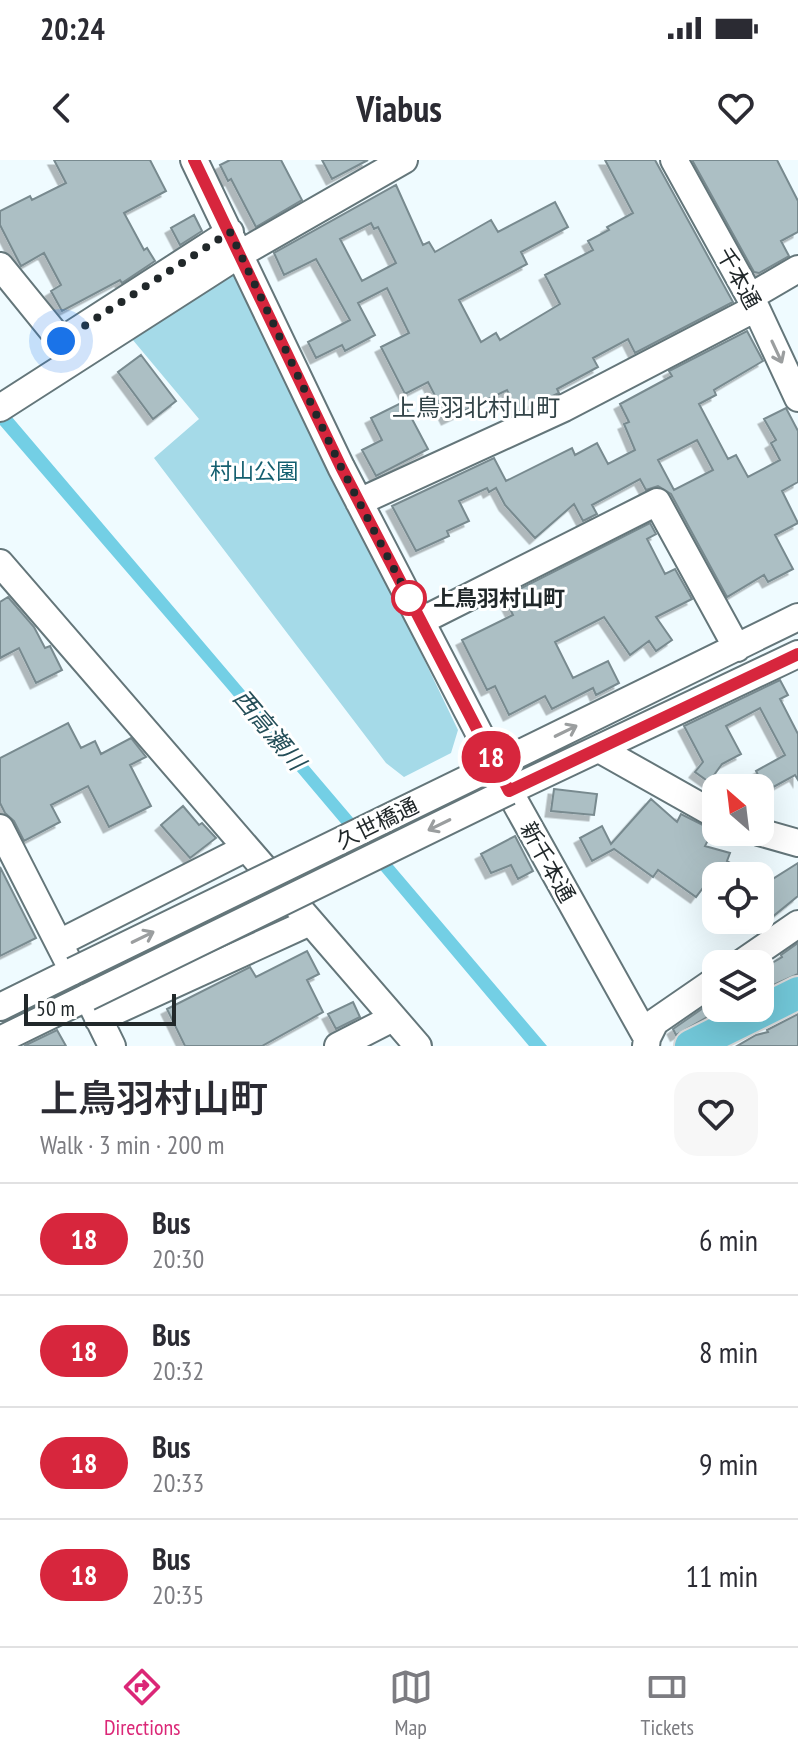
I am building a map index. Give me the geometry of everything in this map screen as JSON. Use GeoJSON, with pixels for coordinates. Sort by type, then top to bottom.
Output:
{"type":"FeatureCollection","features":[{"type":"Feature","properties":{"kind":"main road"},"geometry":{"type":"LineString","coordinates":[[691,1046],[798,993]]}},
{"type":"Feature","properties":{"kind":"street","name":"新千本通"},"geometry":{"type":"LineString","coordinates":[[194,160],[359,502],[509,791],[646,1042]]}},
{"type":"Feature","properties":{"kind":"street"},"geometry":{"type":"LineString","coordinates":[[0,266],[61,341],[375,167],[404,160]]}},
{"type":"Feature","properties":{"kind":"street","name":"千本通"},"geometry":{"type":"LineString","coordinates":[[674,160],[753,303],[798,398]]}},
{"type":"Feature","properties":{"kind":"street"},"geometry":{"type":"LineString","coordinates":[[0,408],[235,243]]}},
{"type":"Feature","properties":{"kind":"street"},"geometry":{"type":"LineString","coordinates":[[359,502],[564,408],[753,303],[798,269]]}},
{"type":"Feature","properties":{"kind":"street"},"geometry":{"type":"LineString","coordinates":[[421,621],[657,502],[737,648]]}},
{"type":"Feature","properties":{"kind":"street"},"geometry":{"type":"LineString","coordinates":[[0,563],[418,1046]]}},
{"type":"Feature","properties":{"kind":"street","name":"久世橋通"},"geometry":{"type":"LineString","coordinates":[[0,1007],[798,617]]}},
{"type":"Feature","properties":{"kind":"street","name":"久世橋通"},"geometry":{"type":"LineString","coordinates":[[0,1040],[93,1008],[509,791],[798,654]]}},
{"type":"Feature","properties":{"kind":"street"},"geometry":{"type":"LineString","coordinates":[[599,749],[702,807]]}},
{"type":"Feature","properties":{"kind":"street"},"geometry":{"type":"LineString","coordinates":[[0,828],[73,971]]}},
{"type":"Feature","properties":{"kind":"street"},"geometry":{"type":"LineString","coordinates":[[774,836],[798,843]]}},
{"type":"Feature","properties":{"kind":"street"},"geometry":{"type":"LineString","coordinates":[[59,943],[246,848]]}},
{"type":"Feature","properties":{"kind":"street"},"geometry":{"type":"LineString","coordinates":[[112,1046],[93,1008],[310,922]]}},
{"type":"Feature","properties":{"kind":"street"},"geometry":{"type":"LineString","coordinates":[[760,950],[798,924]]}},
{"type":"Feature","properties":{"kind":"street"},"geometry":{"type":"LineString","coordinates":[[646,1042],[655,1022],[702,990]]}},
{"type":"Feature","properties":{"kind":"street"},"geometry":{"type":"LineString","coordinates":[[338,1046],[393,1018]]}},
{"type":"Feature","properties":{"kind":"green space","name":"村山公園"},"geometry":{"type":"Polygon","coordinates":[[[234,264],[458,730],[451,753],[404,777],[386,763],[154,458],[199,419],[127,333],[234,264]]]}},
{"type":"Feature","properties":{"kind":"water","name":"西高瀬川"},"geometry":{"type":"Polygon","coordinates":[[[0,403],[547,1046],[529,1046],[0,425],[0,403]]]}},
{"type":"Feature","properties":{"kind":"building"},"geometry":{"type":"Polygon","coordinates":[[[54,160],[150,160],[166,191],[124,213],[144,250],[147,248],[155,261],[122,283],[120,280],[62,311],[51,291],[61,285],[44,253],[21,266],[0,225],[0,211],[66,183],[54,160]]]}},
{"type":"Feature","properties":{"kind":"building"},"geometry":{"type":"Polygon","coordinates":[[[230,160],[281,160],[302,200],[256,227],[231,179],[228,181],[220,165],[230,160]]]}},
{"type":"Feature","properties":{"kind":"building"},"geometry":{"type":"Polygon","coordinates":[[[322,160],[368,160],[332,179],[322,160]]]}},
{"type":"Feature","properties":{"kind":"building"},"geometry":{"type":"Polygon","coordinates":[[[605,160],[655,160],[733,302],[635,353],[628,339],[593,358],[598,367],[557,389],[559,393],[518,412],[507,390],[447,419],[428,382],[405,394],[381,347],[409,333],[387,288],[358,303],[375,335],[345,351],[342,345],[316,358],[308,342],[350,320],[316,259],[284,275],[274,253],[396,185],[423,245],[429,242],[435,252],[491,220],[498,232],[555,202],[568,227],[521,252],[527,264],[459,300],[481,342],[496,333],[500,340],[560,304],[545,275],[593,250],[588,241],[633,213],[605,160]],[[371,223],[340,239],[362,281],[396,263],[378,227],[374,229],[371,223]]]}},
{"type":"Feature","properties":{"kind":"building"},"geometry":{"type":"Polygon","coordinates":[[[692,160],[777,160],[798,201],[798,232],[781,241],[789,256],[759,273],[754,272],[692,160]]]}},
{"type":"Feature","properties":{"kind":"building"},"geometry":{"type":"Polygon","coordinates":[[[194,215],[202,231],[180,245],[171,228],[194,215]]]}},
{"type":"Feature","properties":{"kind":"building"},"geometry":{"type":"Polygon","coordinates":[[[747,331],[763,361],[714,390],[716,395],[699,404],[728,459],[736,455],[748,477],[780,460],[771,443],[776,440],[764,419],[786,408],[798,431],[798,482],[782,491],[798,523],[775,535],[793,569],[768,582],[764,575],[727,597],[671,494],[658,486],[646,490],[640,479],[592,505],[597,514],[583,521],[574,504],[535,538],[505,505],[496,488],[489,492],[487,488],[459,501],[469,521],[447,531],[449,536],[416,551],[392,506],[494,458],[506,481],[572,448],[575,455],[597,443],[608,464],[635,450],[624,424],[629,422],[620,404],[672,376],[669,371],[747,331]],[[697,440],[658,460],[674,490],[713,470],[697,440]]]}},
{"type":"Feature","properties":{"kind":"building"},"geometry":{"type":"Polygon","coordinates":[[[141,355],[176,401],[153,419],[118,372],[141,355]]]}},
{"type":"Feature","properties":{"kind":"building"},"geometry":{"type":"Polygon","coordinates":[[[403,402],[428,449],[376,476],[362,450],[382,440],[371,418],[403,402]]]}},
{"type":"Feature","properties":{"kind":"building"},"geometry":{"type":"Polygon","coordinates":[[[650,523],[656,534],[647,539],[665,574],[675,569],[692,599],[656,617],[672,640],[656,651],[649,641],[630,655],[604,617],[555,642],[573,678],[608,661],[619,683],[596,695],[593,688],[552,709],[545,696],[509,715],[495,686],[487,690],[462,640],[513,615],[504,597],[650,523]]]}},
{"type":"Feature","properties":{"kind":"building"},"geometry":{"type":"Polygon","coordinates":[[[8,597],[34,627],[45,648],[50,646],[62,670],[36,683],[19,648],[0,658],[0,602],[8,597]]]}},
{"type":"Feature","properties":{"kind":"building"},"geometry":{"type":"Polygon","coordinates":[[[780,680],[788,695],[780,699],[798,734],[798,780],[795,775],[774,787],[774,774],[758,774],[756,771],[785,755],[760,708],[726,726],[741,754],[722,764],[715,774],[702,774],[702,777],[695,772],[703,762],[684,726],[780,680]]]}},
{"type":"Feature","properties":{"kind":"building"},"geometry":{"type":"Polygon","coordinates":[[[68,723],[81,748],[95,741],[101,754],[131,738],[146,757],[130,765],[151,806],[109,827],[88,786],[51,805],[60,822],[24,841],[0,803],[0,758],[68,723]]]}},
{"type":"Feature","properties":{"kind":"building"},"geometry":{"type":"Polygon","coordinates":[[[554,789],[597,794],[594,815],[551,811],[554,789]]]}},
{"type":"Feature","properties":{"kind":"building"},"geometry":{"type":"Polygon","coordinates":[[[651,799],[677,822],[681,814],[702,824],[702,846],[730,853],[729,862],[702,862],[702,889],[696,897],[658,870],[653,877],[614,849],[592,861],[580,838],[602,826],[611,844],[651,799]]]}},
{"type":"Feature","properties":{"kind":"building"},"geometry":{"type":"Polygon","coordinates":[[[183,806],[199,825],[202,823],[216,838],[190,858],[161,825],[183,806]]]}},
{"type":"Feature","properties":{"kind":"building"},"geometry":{"type":"Polygon","coordinates":[[[515,836],[533,871],[518,879],[511,865],[491,873],[481,854],[515,836]]]}},
{"type":"Feature","properties":{"kind":"building"},"geometry":{"type":"Polygon","coordinates":[[[798,863],[798,896],[774,916],[774,878],[798,863]]]}},
{"type":"Feature","properties":{"kind":"building"},"geometry":{"type":"Polygon","coordinates":[[[0,867],[36,938],[0,956],[0,867]]]}},
{"type":"Feature","properties":{"kind":"building"},"geometry":{"type":"Polygon","coordinates":[[[798,943],[798,974],[774,985],[774,962],[798,943]]]}},
{"type":"Feature","properties":{"kind":"building"},"geometry":{"type":"Polygon","coordinates":[[[307,951],[319,974],[307,980],[323,1012],[262,1046],[185,1046],[167,1009],[250,967],[256,977],[307,951]]]}},
{"type":"Feature","properties":{"kind":"building"},"geometry":{"type":"Polygon","coordinates":[[[353,1002],[360,1017],[336,1029],[328,1014],[353,1002]]]}},
{"type":"Feature","properties":{"kind":"building"},"geometry":{"type":"Polygon","coordinates":[[[702,1009],[702,1020],[676,1035],[673,1029],[702,1009]]]}},
{"type":"Feature","properties":{"kind":"building"},"geometry":{"type":"Polygon","coordinates":[[[798,1014],[798,1046],[737,1046],[768,1032],[798,1014]]]}},
{"type":"Feature","properties":{"kind":"building"},"geometry":{"type":"Polygon","coordinates":[[[57,1030],[66,1046],[24,1046],[57,1030]]]}},
{"type":"Feature","properties":{"kind":"bus line","name":"18"},"geometry":{"type":"LineString","coordinates":[[194,160],[341,467],[509,791],[798,654]]}},
{"type":"Feature","properties":{"kind":"place","name":"上鳥羽村山町"},"geometry":{"type":"Point","coordinates":[409,598]}},
{"type":"Feature","properties":{"kind":"district","name":"上鳥羽北村山町"},"geometry":{"type":"Point","coordinates":[476,408]}},
{"type":"Feature","properties":{"kind":"route"},"geometry":{"type":"LineString","coordinates":[[61,341],[230,232],[341,467],[409,598]]}}]}
